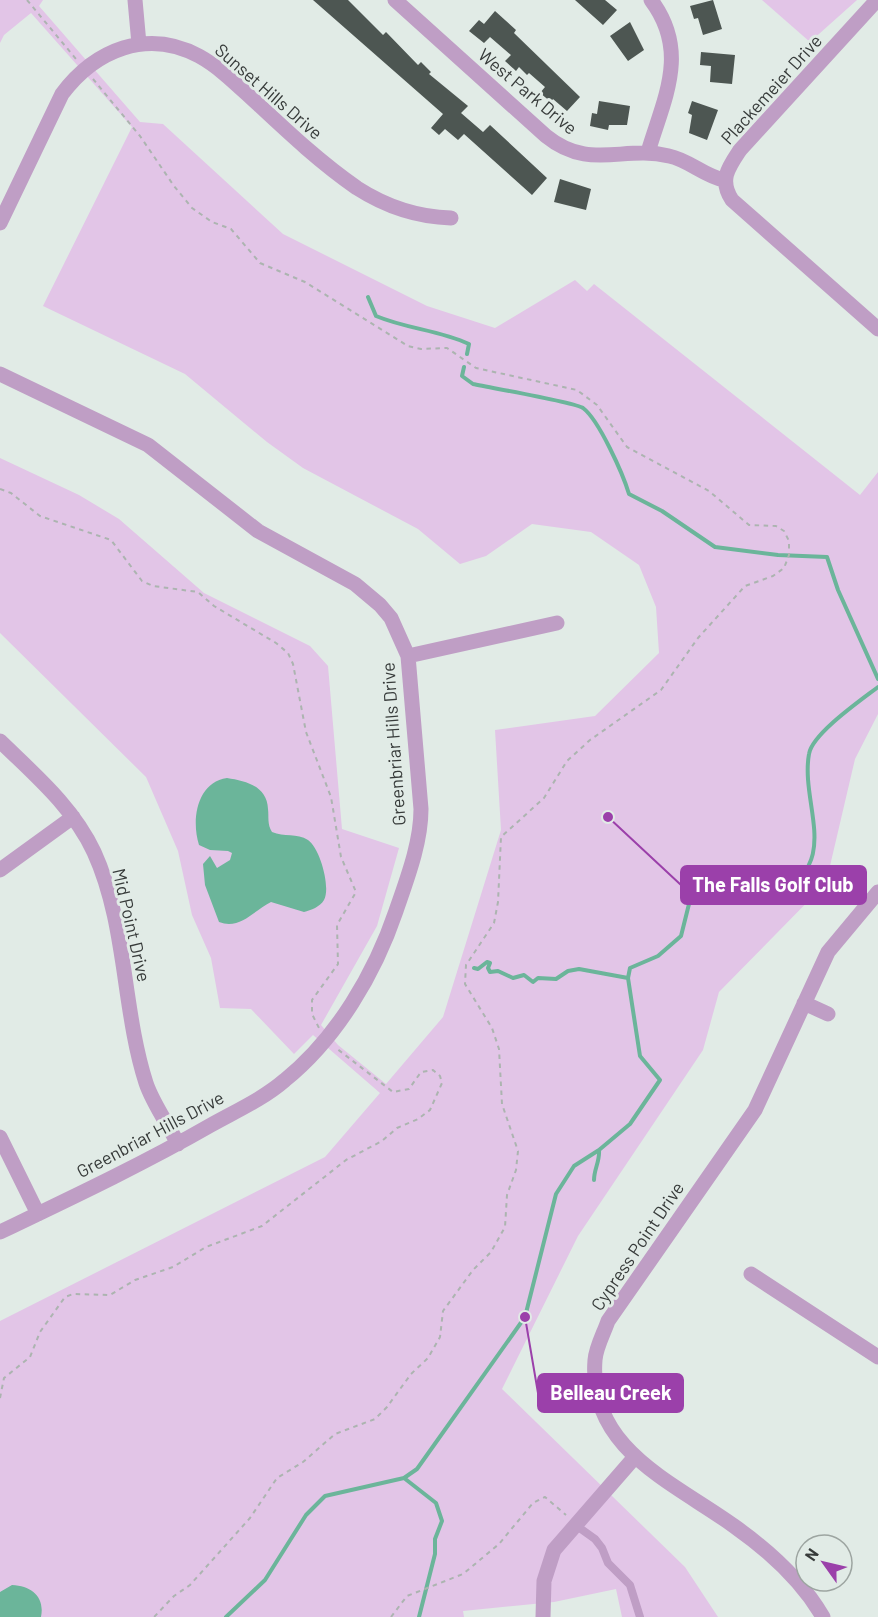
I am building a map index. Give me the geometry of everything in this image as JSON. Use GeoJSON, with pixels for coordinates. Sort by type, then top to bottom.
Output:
{"type":"FeatureCollection","features":[{"type":"Feature","properties":{"kind":"street"},"geometry":{"type":"LineString","coordinates":[[135,0],[139,44]]}},
{"type":"Feature","properties":{"kind":"street","name":"West Park Drive"},"geometry":{"type":"LineString","coordinates":[[395,0],[556,144],[581,155],[598,157],[648,152],[671,156],[724,180]]}},
{"type":"Feature","properties":{"kind":"street"},"geometry":{"type":"LineString","coordinates":[[648,152],[667,95],[672,69],[668,33],[651,0]]}},
{"type":"Feature","properties":{"kind":"street","name":"Plackemeier Drive"},"geometry":{"type":"LineString","coordinates":[[724,180],[740,150],[877,0]]}},
{"type":"Feature","properties":{"kind":"street","name":"Sunset Hills Drive"},"geometry":{"type":"LineString","coordinates":[[0,222],[62,94],[85,69],[106,54],[139,44],[159,44],[198,55],[232,80],[310,152],[359,189],[417,216],[451,218]]}},
{"type":"Feature","properties":{"kind":"street"},"geometry":{"type":"LineString","coordinates":[[724,180],[732,200],[878,329]]}},
{"type":"Feature","properties":{"kind":"street","name":"Greenbriar Hills Drive"},"geometry":{"type":"LineString","coordinates":[[0,374],[148,445],[258,531],[369,593],[391,618],[408,656],[421,826],[384,945],[352,1001],[326,1037],[299,1068],[277,1087],[178,1144],[0,1232]]}},
{"type":"Feature","properties":{"kind":"street"},"geometry":{"type":"LineString","coordinates":[[408,656],[557,623]]}},
{"type":"Feature","properties":{"kind":"street","name":"Mid Point Drive"},"geometry":{"type":"LineString","coordinates":[[0,741],[51,790],[73,817],[93,850],[106,883],[138,1053],[147,1086],[178,1144]]}},
{"type":"Feature","properties":{"kind":"street"},"geometry":{"type":"LineString","coordinates":[[0,870],[73,817]]}},
{"type":"Feature","properties":{"kind":"street","name":"Cypress Point Drive"},"geometry":{"type":"LineString","coordinates":[[823,1617],[803,1587],[760,1548],[735,1527],[634,1458],[611,1430],[598,1397],[595,1358],[608,1321],[755,1110],[782,1057],[828,952],[878,892]]}},
{"type":"Feature","properties":{"kind":"street"},"geometry":{"type":"LineString","coordinates":[[804,1003],[828,1014]]}},
{"type":"Feature","properties":{"kind":"street"},"geometry":{"type":"LineString","coordinates":[[0,1137],[38,1214]]}},
{"type":"Feature","properties":{"kind":"street"},"geometry":{"type":"LineString","coordinates":[[751,1274],[878,1357]]}},
{"type":"Feature","properties":{"kind":"street"},"geometry":{"type":"LineString","coordinates":[[543,1617],[544,1581],[554,1550],[634,1458]]}},
{"type":"Feature","properties":{"kind":"lane"},"geometry":{"type":"LineString","coordinates":[[580,1529],[595,1539],[602,1548],[608,1563],[630,1585],[640,1617]]}},
{"type":"Feature","properties":{"kind":"path"},"geometry":{"type":"LineString","coordinates":[[27,0],[140,136],[192,208],[212,222],[231,229],[260,263],[305,282],[408,346],[421,349],[447,348],[476,368],[577,390],[597,405],[627,447],[708,491],[749,525],[776,526],[784,531],[789,542],[789,555],[784,568],[773,576],[745,586],[698,638],[661,690],[590,740],[567,762],[544,798],[501,837],[498,902],[494,923],[465,965],[465,984],[492,1028],[499,1049],[502,1104],[518,1151],[516,1170],[507,1195],[505,1227],[491,1252],[473,1270],[443,1311],[440,1337],[428,1358],[411,1374],[387,1407],[375,1419],[335,1434],[303,1462],[277,1478],[243,1526],[190,1585],[174,1596],[154,1617]]}},
{"type":"Feature","properties":{"kind":"path"},"geometry":{"type":"LineString","coordinates":[[0,489],[11,493],[40,516],[111,540],[142,580],[153,586],[198,592],[214,606],[276,643],[288,653],[293,664],[306,732],[331,797],[340,857],[356,892],[337,925],[338,964],[312,1000],[312,1014],[332,1045],[393,1092],[409,1089],[421,1072],[433,1070],[440,1076],[442,1083],[430,1110],[346,1160],[262,1226],[206,1247],[173,1267],[135,1280],[110,1295],[73,1294],[65,1298],[40,1332],[30,1357],[4,1378],[0,1398]]}},
{"type":"Feature","properties":{"kind":"path"},"geometry":{"type":"LineString","coordinates":[[391,1617],[407,1596],[435,1583],[463,1574],[499,1544],[533,1503],[545,1497],[569,1518]]}},
{"type":"Feature","properties":{"kind":"shaded area"},"geometry":{"type":"Polygon","coordinates":[[[0,0],[43,0],[39,6],[140,122],[163,124],[283,234],[427,306],[495,328],[575,280],[587,291],[594,284],[860,495],[878,472],[878,714],[855,759],[826,883],[719,992],[703,1050],[578,1236],[502,1389],[685,1567],[718,1617],[622,1617],[616,1589],[554,1602],[463,1611],[464,1617],[0,1617],[0,1321],[325,1157],[380,1093],[313,1035],[294,1054],[251,1009],[220,1008],[211,958],[192,915],[178,851],[146,777],[0,633],[0,458],[79,495],[119,519],[204,593],[310,646],[328,666],[342,829],[399,848],[377,926],[321,1025],[338,1045],[386,1084],[443,1017],[501,830],[495,730],[595,716],[659,653],[656,607],[639,565],[591,532],[532,524],[486,556],[460,564],[418,529],[303,468],[267,442],[185,374],[43,306],[132,127],[31,13],[4,35],[0,43],[0,0]]]}},
{"type":"Feature","properties":{"kind":"shaded area"},"geometry":{"type":"Polygon","coordinates":[[[762,0],[857,0],[810,42],[762,0]]]}},
{"type":"Feature","properties":{"kind":"shaded area"},"geometry":{"type":"Polygon","coordinates":[[[227,778],[248,783],[260,790],[267,801],[272,832],[308,840],[317,851],[326,887],[324,900],[318,906],[304,912],[271,902],[240,922],[227,924],[219,922],[205,885],[203,864],[210,856],[217,868],[230,860],[232,853],[210,850],[199,845],[196,814],[203,794],[209,787],[227,778]]]}},
{"type":"Feature","properties":{"kind":"shaded area"},"geometry":{"type":"Polygon","coordinates":[[[12,1585],[26,1588],[36,1594],[41,1604],[41,1617],[0,1617],[0,1592],[12,1585]]]}},
{"type":"Feature","properties":{"kind":"building"},"geometry":{"type":"Polygon","coordinates":[[[313,0],[348,0],[383,35],[386,32],[418,65],[421,62],[431,72],[429,74],[468,106],[461,113],[483,132],[490,125],[547,178],[532,195],[464,134],[458,140],[445,129],[439,135],[431,128],[443,114],[313,0]]]}},
{"type":"Feature","properties":{"kind":"building"},"geometry":{"type":"Polygon","coordinates":[[[575,0],[605,0],[617,10],[603,25],[575,0]]]}},
{"type":"Feature","properties":{"kind":"building"},"geometry":{"type":"Polygon","coordinates":[[[713,0],[722,29],[703,35],[698,18],[694,19],[690,6],[713,0]]]}},
{"type":"Feature","properties":{"kind":"building"},"geometry":{"type":"Polygon","coordinates":[[[495,11],[516,30],[514,33],[580,97],[567,111],[553,99],[551,102],[540,93],[545,87],[529,73],[527,75],[519,67],[516,71],[505,61],[511,55],[490,37],[484,43],[469,31],[479,20],[484,24],[495,11]]]}},
{"type":"Feature","properties":{"kind":"building"},"geometry":{"type":"Polygon","coordinates":[[[630,22],[644,50],[628,61],[610,36],[630,22]]]}},
{"type":"Feature","properties":{"kind":"building"},"geometry":{"type":"Polygon","coordinates":[[[701,52],[735,55],[732,84],[710,82],[711,66],[700,65],[701,52]]]}},
{"type":"Feature","properties":{"kind":"building"},"geometry":{"type":"Polygon","coordinates":[[[599,101],[630,106],[627,125],[609,125],[608,130],[590,126],[592,113],[597,114],[599,101]]]}},
{"type":"Feature","properties":{"kind":"building"},"geometry":{"type":"Polygon","coordinates":[[[692,101],[718,110],[707,140],[689,133],[692,115],[688,113],[692,101]]]}},
{"type":"Feature","properties":{"kind":"building"},"geometry":{"type":"Polygon","coordinates":[[[560,179],[591,189],[586,210],[554,202],[560,179]]]}},
{"type":"Feature","properties":{"kind":"waterway"},"geometry":{"type":"LineString","coordinates":[[368,297],[376,316],[458,339],[469,344],[467,354]]}},
{"type":"Feature","properties":{"kind":"waterway"},"geometry":{"type":"LineString","coordinates":[[464,367],[462,376],[473,384],[583,408],[603,435],[629,494],[662,511],[715,547],[778,555],[827,557],[838,590],[878,679]]}},
{"type":"Feature","properties":{"kind":"waterway"},"geometry":{"type":"LineString","coordinates":[[226,1617],[265,1580],[306,1515],[325,1496],[404,1478],[417,1469],[525,1317],[556,1194],[574,1166],[599,1150],[630,1124],[660,1080],[640,1056],[628,978],[630,968],[658,956],[681,936],[690,900],[702,872],[713,868],[779,892],[798,880],[809,865],[814,848],[808,773],[812,746],[838,718],[878,687]]}},
{"type":"Feature","properties":{"kind":"waterway"},"geometry":{"type":"LineString","coordinates":[[474,968],[478,969],[487,962],[490,963],[488,968],[490,972],[498,971],[513,978],[524,975],[533,982],[538,978],[556,979],[568,971],[579,969],[628,978]]}},
{"type":"Feature","properties":{"kind":"waterway"},"geometry":{"type":"LineString","coordinates":[[594,1180],[599,1150]]}},
{"type":"Feature","properties":{"kind":"waterway"},"geometry":{"type":"LineString","coordinates":[[404,1478],[436,1503],[442,1521],[435,1539],[435,1554],[419,1617]]}},
{"type":"Feature","properties":{"kind":"place","name":"The Falls Golf Club"},"geometry":{"type":"Point","coordinates":[608,817]}},
{"type":"Feature","properties":{"kind":"place","name":"Belleau Creek"},"geometry":{"type":"Point","coordinates":[525,1317]}}]}
